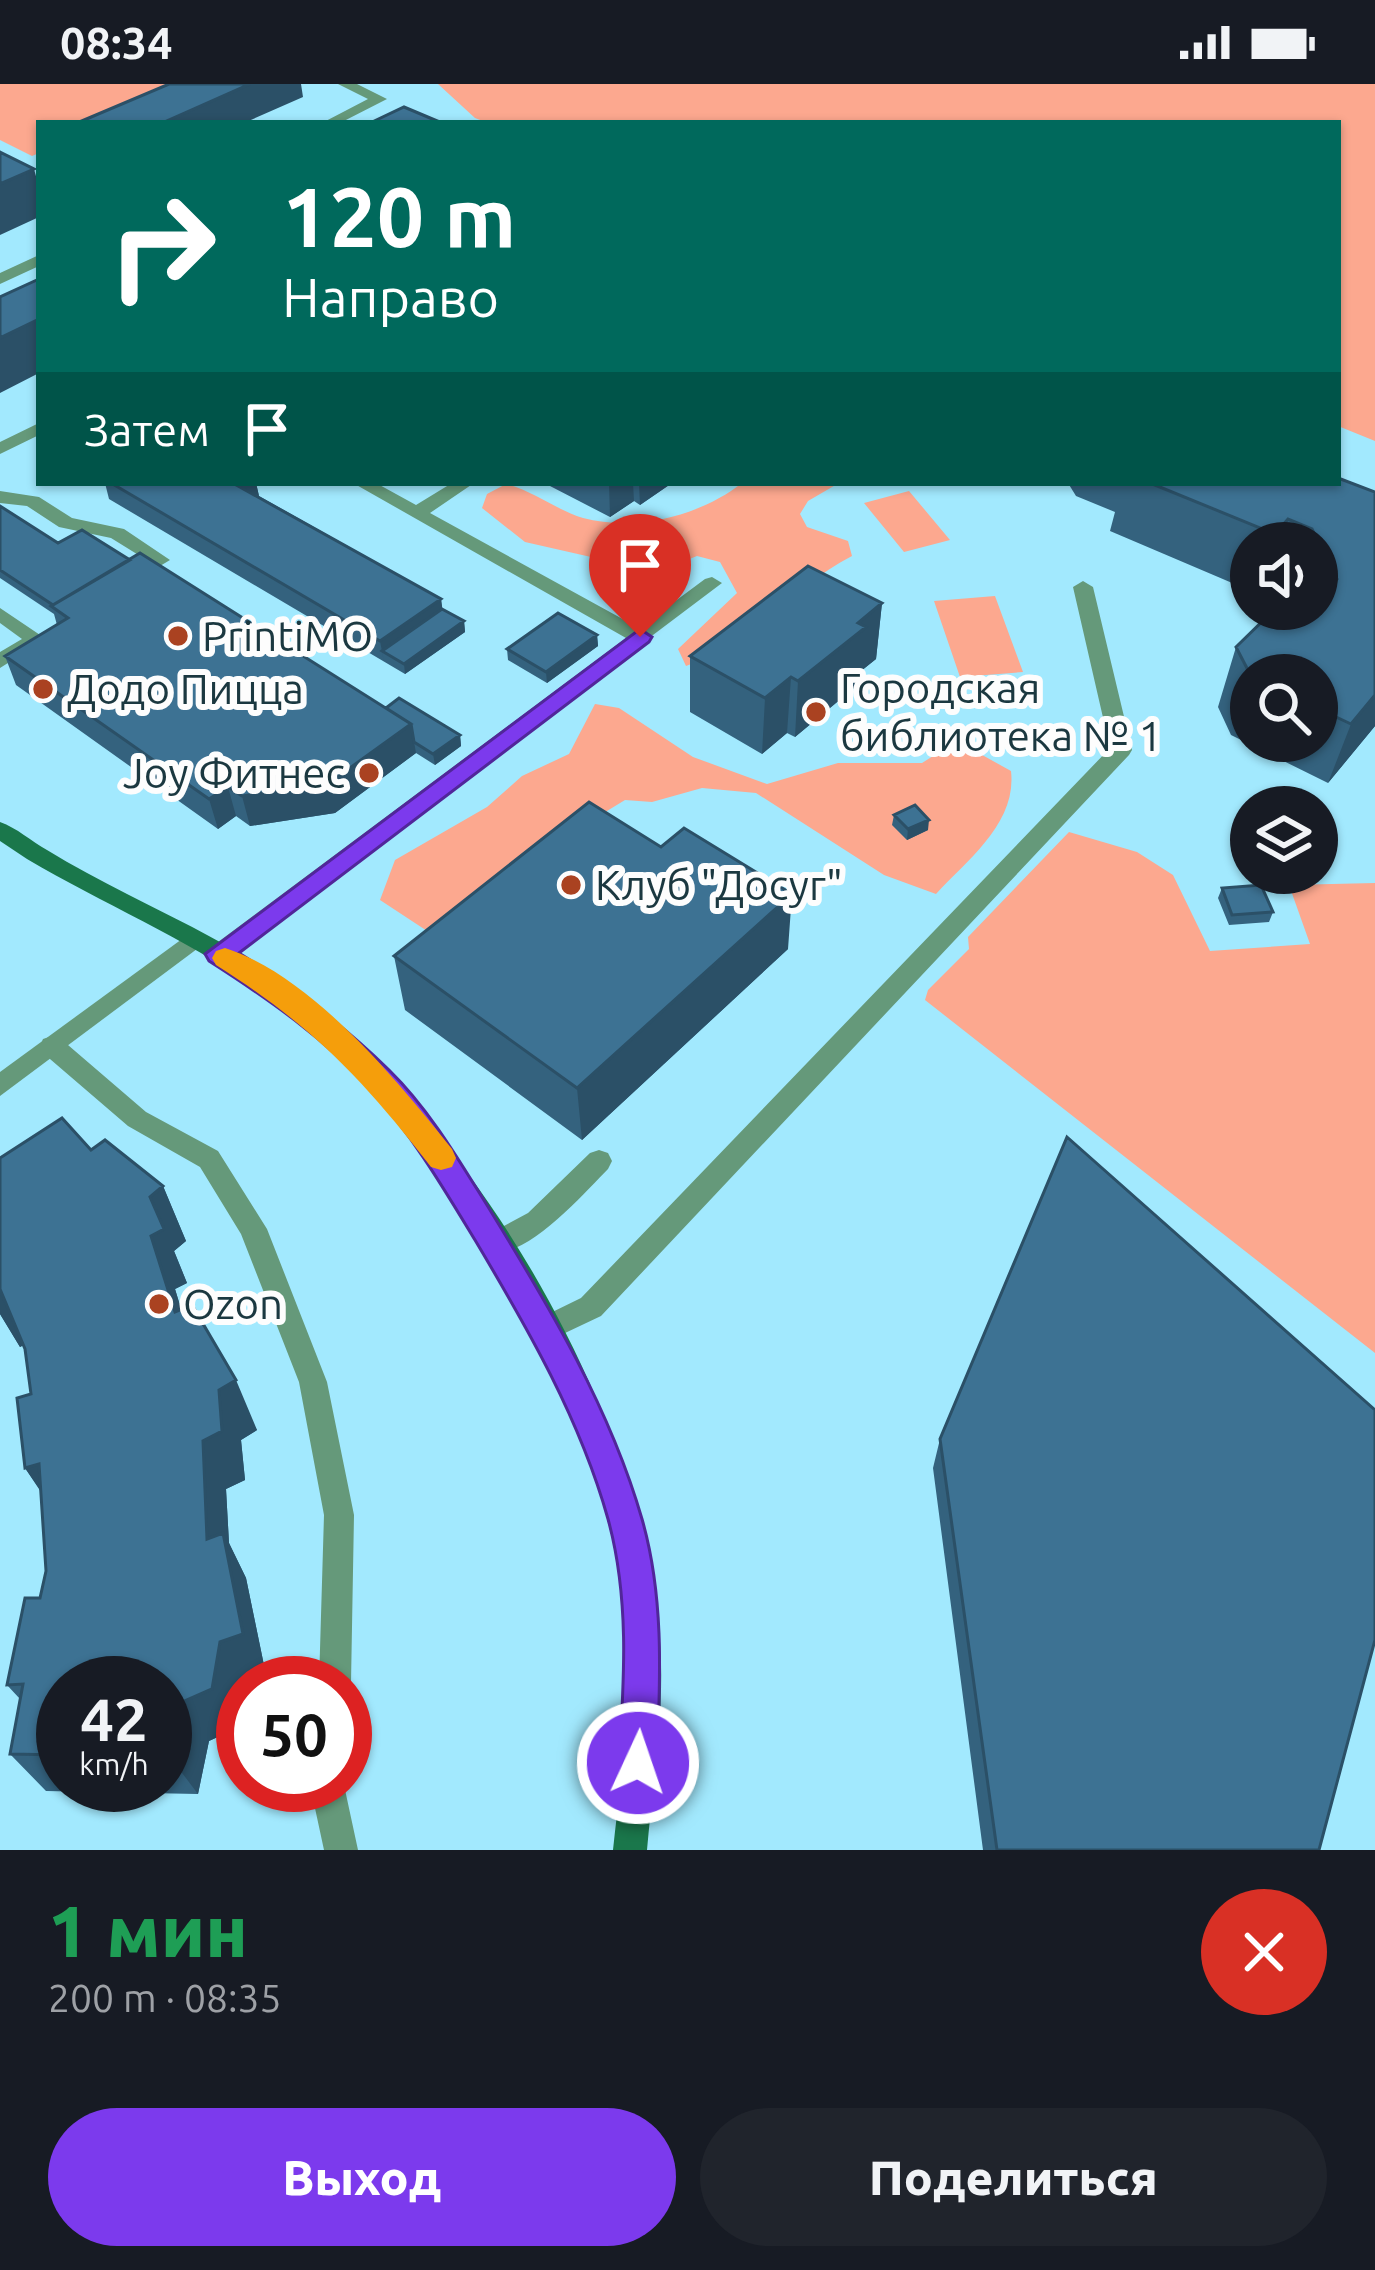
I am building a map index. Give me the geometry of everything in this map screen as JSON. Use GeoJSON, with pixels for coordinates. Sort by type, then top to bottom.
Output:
{"type":"FeatureCollection","features":[{"type":"Feature","properties":{"kind":"main road"},"geometry":{"type":"LineString","coordinates":[[0,830],[63,873],[206,947],[286,996],[381,1081],[435,1149],[497,1243],[589,1419],[626,1521],[644,1640],[630,1850]]}},
{"type":"Feature","properties":{"kind":"street"},"geometry":{"type":"LineString","coordinates":[[335,120],[380,99],[345,84]]}},
{"type":"Feature","properties":{"kind":"street"},"geometry":{"type":"LineString","coordinates":[[0,279],[36,261]]}},
{"type":"Feature","properties":{"kind":"street"},"geometry":{"type":"LineString","coordinates":[[0,448],[36,430]]}},
{"type":"Feature","properties":{"kind":"street"},"geometry":{"type":"LineString","coordinates":[[367,486],[640,637]]}},
{"type":"Feature","properties":{"kind":"street"},"geometry":{"type":"LineString","coordinates":[[417,514],[460,486]]}},
{"type":"Feature","properties":{"kind":"street"},"geometry":{"type":"LineString","coordinates":[[0,497],[32,501],[66,523],[117,533],[160,560]]}},
{"type":"Feature","properties":{"kind":"street"},"geometry":{"type":"LineString","coordinates":[[0,1086],[52,1046],[206,947],[712,583]]}},
{"type":"Feature","properties":{"kind":"street"},"geometry":{"type":"LineString","coordinates":[[546,1329],[591,1306],[1120,750],[1084,587]]}},
{"type":"Feature","properties":{"kind":"street"},"geometry":{"type":"LineString","coordinates":[[0,614],[36,639],[0,661]]}},
{"type":"Feature","properties":{"kind":"street"},"geometry":{"type":"LineString","coordinates":[[52,1046],[137,1119],[209,1159],[254,1229],[313,1382],[339,1515],[336,1656]]}},
{"type":"Feature","properties":{"kind":"street"},"geometry":{"type":"LineString","coordinates":[[497,1243],[538,1222],[599,1161]]}},
{"type":"Feature","properties":{"kind":"street"},"geometry":{"type":"LineString","coordinates":[[333,1812],[341,1850]]}},
{"type":"Feature","properties":{"kind":"shaded area"},"geometry":{"type":"Polygon","coordinates":[[[0,84],[197,84],[114,120],[36,120],[36,154],[32,156],[0,140],[0,84]]]}},
{"type":"Feature","properties":{"kind":"shaded area"},"geometry":{"type":"Polygon","coordinates":[[[438,84],[1375,84],[1375,441],[1341,427],[1341,120],[475,118],[438,84]]]}},
{"type":"Feature","properties":{"kind":"shaded area"},"geometry":{"type":"Polygon","coordinates":[[[512,486],[583,518],[646,522],[687,512],[738,486],[834,486],[808,501],[800,514],[807,527],[848,541],[852,556],[730,644],[686,666],[678,649],[737,593],[720,562],[697,556],[657,572],[525,542],[482,508],[487,494],[512,486]]]}},
{"type":"Feature","properties":{"kind":"shaded area"},"geometry":{"type":"Polygon","coordinates":[[[909,491],[950,540],[904,552],[864,503],[909,491]]]}},
{"type":"Feature","properties":{"kind":"shaded area"},"geometry":{"type":"Polygon","coordinates":[[[995,596],[1023,672],[960,677],[934,601],[995,596]]]}},
{"type":"Feature","properties":{"kind":"shaded area"},"geometry":{"type":"Polygon","coordinates":[[[595,704],[619,708],[693,757],[767,784],[838,763],[922,763],[941,751],[966,746],[1011,771],[1011,790],[988,839],[936,894],[884,875],[756,793],[702,788],[652,802],[625,800],[602,814],[453,948],[380,900],[395,860],[487,807],[522,776],[569,754],[595,704]]]}},
{"type":"Feature","properties":{"kind":"shaded area"},"geometry":{"type":"Polygon","coordinates":[[[1069,832],[1137,852],[1173,875],[1210,951],[1310,944],[1292,894],[1338,894],[1338,884],[1375,883],[1375,1353],[925,1000],[928,990],[969,949],[968,937],[1069,832]]]}},
{"type":"Feature","properties":{"kind":"building"},"geometry":{"type":"Polygon","coordinates":[[[169,84],[250,84],[169,120],[84,120],[169,84]]]}},
{"type":"Feature","properties":{"kind":"building"},"geometry":{"type":"Polygon","coordinates":[[[404,107],[435,120],[376,120],[404,107]]]}},
{"type":"Feature","properties":{"kind":"building"},"geometry":{"type":"Polygon","coordinates":[[[0,152],[34,169],[0,184],[0,152]]]}},
{"type":"Feature","properties":{"kind":"building"},"geometry":{"type":"Polygon","coordinates":[[[36,280],[36,320],[0,338],[0,297],[36,280]]]}},
{"type":"Feature","properties":{"kind":"building"},"geometry":{"type":"Polygon","coordinates":[[[1341,479],[1375,492],[1375,695],[1351,724],[1338,718],[1338,654],[1240,654],[1236,647],[1253,630],[1338,630],[1338,522],[1246,522],[1157,486],[1341,486],[1341,479]]]}},
{"type":"Feature","properties":{"kind":"building"},"geometry":{"type":"Polygon","coordinates":[[[116,486],[238,486],[441,599],[380,641],[116,486]]]}},
{"type":"Feature","properties":{"kind":"building"},"geometry":{"type":"Polygon","coordinates":[[[0,506],[58,543],[82,530],[130,560],[53,605],[0,570],[0,506]]]}},
{"type":"Feature","properties":{"kind":"building"},"geometry":{"type":"Polygon","coordinates":[[[140,553],[411,724],[329,783],[242,796],[228,787],[209,799],[5,656],[68,618],[51,606],[140,553]]]}},
{"type":"Feature","properties":{"kind":"building"},"geometry":{"type":"Polygon","coordinates":[[[808,566],[882,603],[858,623],[866,627],[798,681],[791,677],[765,698],[690,656],[808,566]]]}},
{"type":"Feature","properties":{"kind":"building"},"geometry":{"type":"Polygon","coordinates":[[[442,609],[464,621],[404,664],[382,651],[442,609]]]}},
{"type":"Feature","properties":{"kind":"building"},"geometry":{"type":"Polygon","coordinates":[[[558,613],[597,635],[546,672],[507,649],[558,613]]]}},
{"type":"Feature","properties":{"kind":"building"},"geometry":{"type":"Polygon","coordinates":[[[399,698],[460,735],[433,754],[414,742],[411,724],[386,708],[399,698]]]}},
{"type":"Feature","properties":{"kind":"building"},"geometry":{"type":"Polygon","coordinates":[[[589,802],[661,847],[684,828],[792,894],[577,1088],[394,956],[589,802]]]}},
{"type":"Feature","properties":{"kind":"building"},"geometry":{"type":"Polygon","coordinates":[[[915,805],[929,820],[908,829],[894,815],[915,805]]]}},
{"type":"Feature","properties":{"kind":"building"},"geometry":{"type":"Polygon","coordinates":[[[1230,887],[1230,894],[1265,894],[1273,912],[1232,915],[1222,888],[1230,887]]]}},
{"type":"Feature","properties":{"kind":"building"},"geometry":{"type":"Polygon","coordinates":[[[62,1118],[91,1150],[105,1140],[163,1186],[150,1197],[164,1229],[151,1236],[175,1312],[192,1305],[236,1380],[219,1390],[222,1431],[203,1441],[207,1539],[223,1533],[243,1634],[220,1642],[212,1689],[192,1698],[192,1656],[36,1656],[36,1754],[10,1754],[23,1684],[7,1685],[25,1598],[40,1598],[46,1571],[39,1464],[25,1468],[17,1398],[31,1394],[25,1349],[0,1289],[0,1158],[62,1118]]]}},
{"type":"Feature","properties":{"kind":"building"},"geometry":{"type":"Polygon","coordinates":[[[1067,1137],[1375,1410],[1375,1640],[1319,1850],[997,1850],[940,1439],[1067,1137]]]}},
{"type":"Feature","properties":{"kind":"slow traffic"},"geometry":{"type":"LineString","coordinates":[[225,958],[286,996],[335,1035],[381,1081],[441,1158]]}},
{"type":"Feature","properties":{"kind":"place","name":"PrintiMO"},"geometry":{"type":"Point","coordinates":[178,636]}},
{"type":"Feature","properties":{"kind":"place","name":"Додо Пицца"},"geometry":{"type":"Point","coordinates":[43,689]}},
{"type":"Feature","properties":{"kind":"place","name":"Городская библиотека № 1"},"geometry":{"type":"Point","coordinates":[816,712]}},
{"type":"Feature","properties":{"kind":"place","name":"Joy Фитнес"},"geometry":{"type":"Point","coordinates":[369,773]}},
{"type":"Feature","properties":{"kind":"place","name":"Клуб \"Досуг\""},"geometry":{"type":"Point","coordinates":[571,885]}},
{"type":"Feature","properties":{"kind":"place","name":"Ozon"},"geometry":{"type":"Point","coordinates":[159,1304]}},
{"type":"Feature","properties":{"kind":"route"},"geometry":{"type":"LineString","coordinates":[[638,1763],[644,1640],[626,1521],[589,1419],[546,1329],[435,1149],[381,1081],[335,1035],[286,996],[218,954],[640,637]]}}]}
